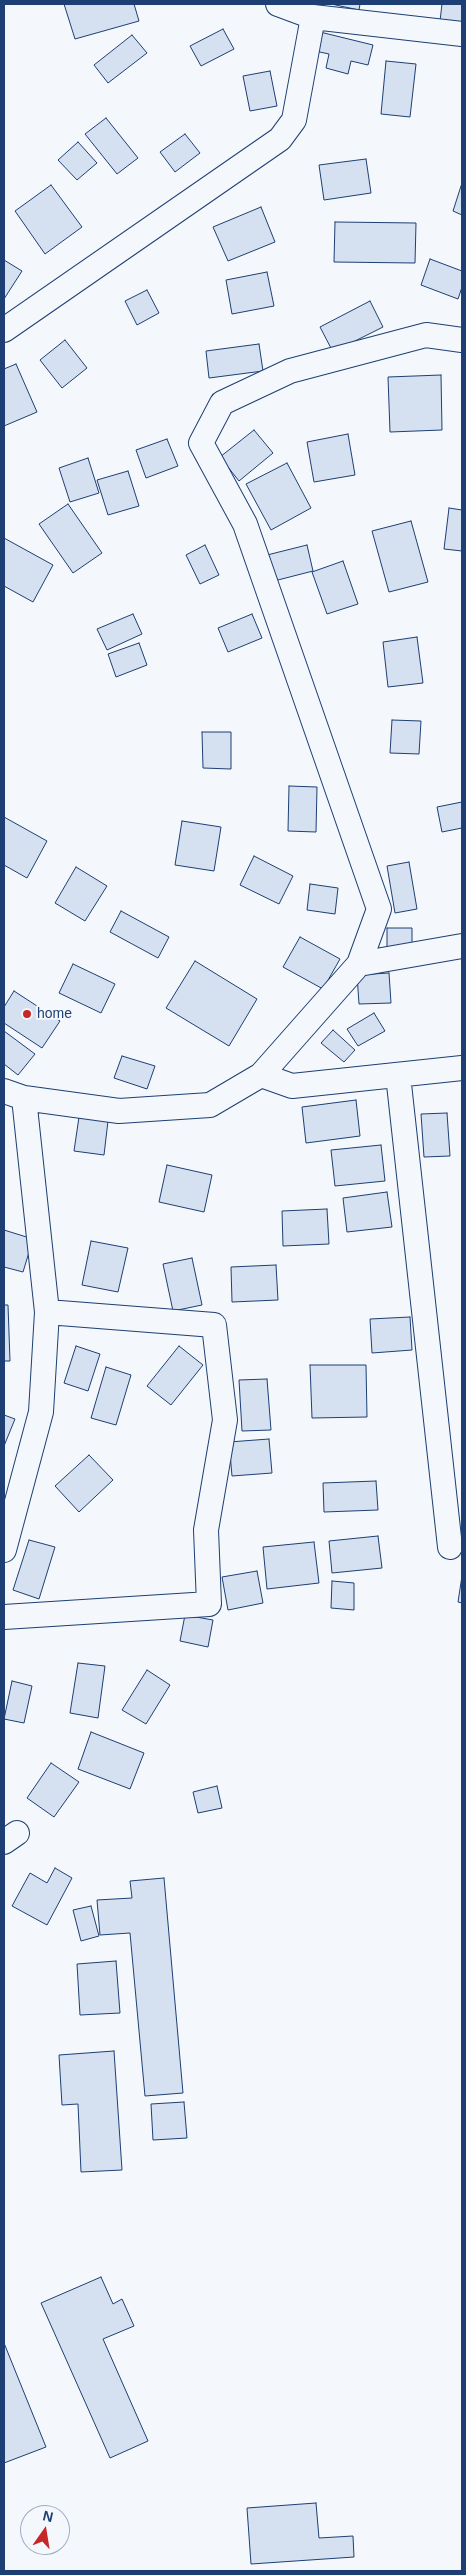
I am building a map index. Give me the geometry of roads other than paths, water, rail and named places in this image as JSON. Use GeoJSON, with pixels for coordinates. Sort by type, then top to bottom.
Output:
{"type":"FeatureCollection","features":[{"type":"Feature","properties":{"kind":"street"},"geometry":{"type":"LineString","coordinates":[[278,4],[313,18],[462,34]]}},
{"type":"Feature","properties":{"kind":"street"},"geometry":{"type":"LineString","coordinates":[[4,330],[280,139],[294,120],[313,18]]}},
{"type":"Feature","properties":{"kind":"street"},"geometry":{"type":"LineString","coordinates":[[4,1550],[41,1412],[47,1312],[14,1094],[119,1111],[210,1105],[261,1075],[359,964],[379,909],[246,524],[201,443],[222,403],[290,371],[426,335],[462,340]]}},
{"type":"Feature","properties":{"kind":"street"},"geometry":{"type":"LineString","coordinates":[[359,964],[462,946]]}},
{"type":"Feature","properties":{"kind":"street"},"geometry":{"type":"LineString","coordinates":[[261,1075],[292,1086],[462,1068]]}},
{"type":"Feature","properties":{"kind":"street"},"geometry":{"type":"LineString","coordinates":[[398,1075],[450,1547]]}},
{"type":"Feature","properties":{"kind":"street"},"geometry":{"type":"LineString","coordinates":[[4,1617],[209,1604],[206,1530],[225,1420],[214,1326],[47,1312]]}},
{"type":"Feature","properties":{"kind":"place","name":"home"},"geometry":{"type":"Point","coordinates":[27,1014]}}]}
